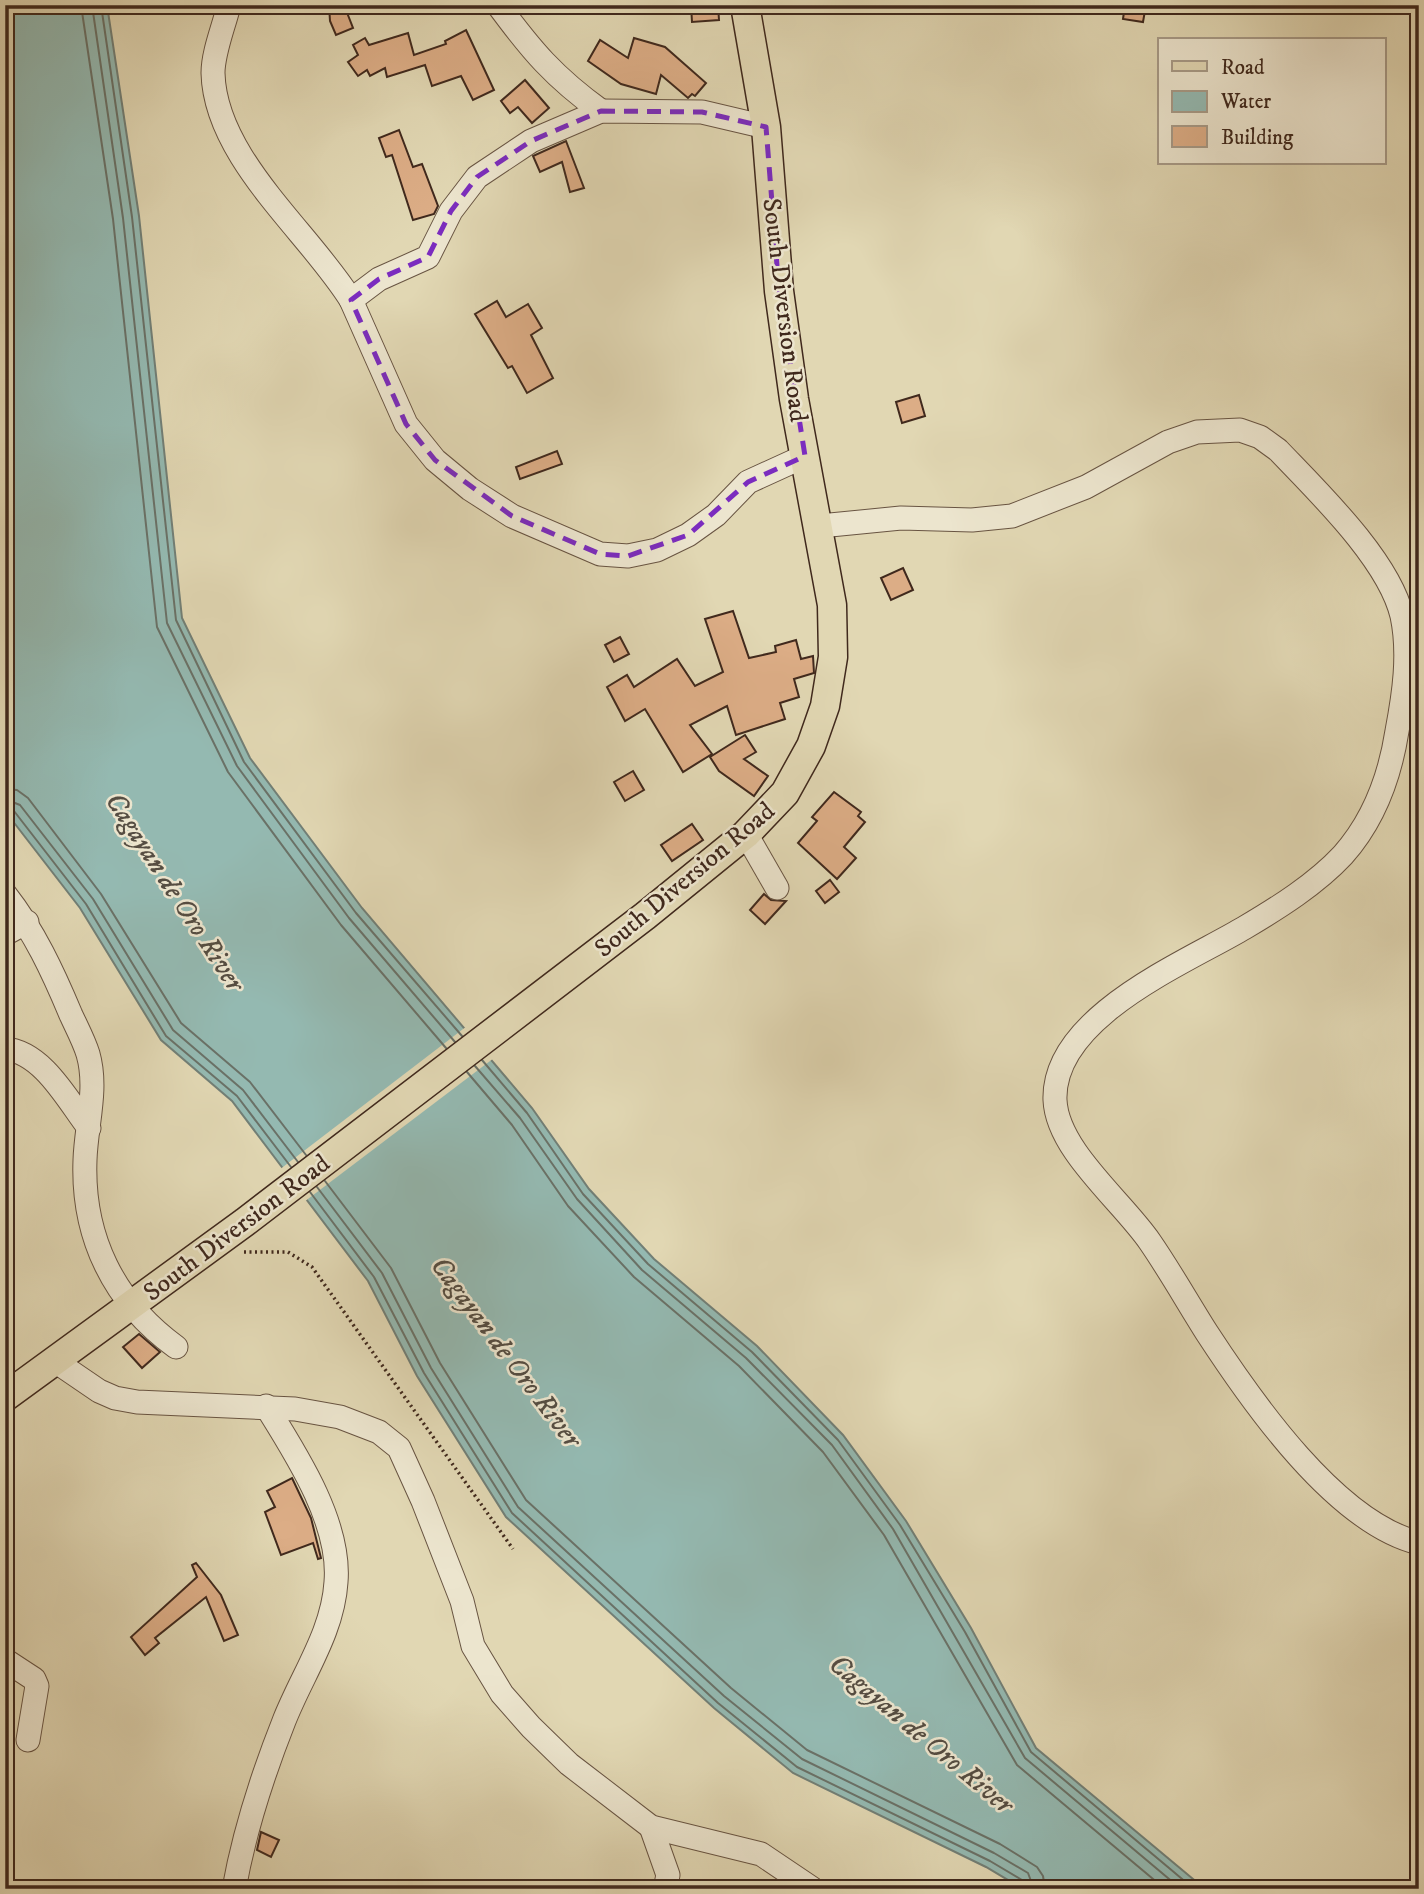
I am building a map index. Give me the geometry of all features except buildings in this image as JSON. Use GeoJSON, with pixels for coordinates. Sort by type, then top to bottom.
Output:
{"type":"FeatureCollection","features":[{"type":"Feature","properties":{"kind":"main road","name":"South Diversion Road"},"geometry":{"type":"LineString","coordinates":[[5,1397],[245,1222],[645,916],[746,834],[785,793],[811,746],[825,706],[833,657],[832,605],[779,291],[766,127],[745,5]]}},
{"type":"Feature","properties":{"kind":"street"},"geometry":{"type":"LineString","coordinates":[[229,5],[213,72],[221,116],[253,174],[335,274],[351,300],[407,424],[435,460],[470,489],[512,516],[600,554],[628,556],[657,550],[688,536],[716,515],[748,482],[805,456]]}},
{"type":"Feature","properties":{"kind":"street"},"geometry":{"type":"LineString","coordinates":[[498,5],[530,48],[561,82],[601,111]]}},
{"type":"Feature","properties":{"kind":"street"},"geometry":{"type":"LineString","coordinates":[[351,300],[379,279],[428,257],[451,211],[477,177],[531,141],[601,111],[702,112],[766,127]]}},
{"type":"Feature","properties":{"kind":"street"},"geometry":{"type":"LineString","coordinates":[[820,526],[901,518],[972,520],[1012,516],[1086,487],[1168,442],[1197,432],[1240,430],[1260,437],[1279,450],[1378,564],[1402,616],[1406,662],[1391,769],[1364,826],[1343,855],[1313,881],[1249,925],[1130,993],[1103,1014],[1071,1051],[1055,1097],[1058,1120],[1069,1143],[1149,1240],[1266,1419],[1351,1506],[1382,1529],[1419,1543]]}},
{"type":"Feature","properties":{"kind":"street"},"geometry":{"type":"LineString","coordinates":[[746,834],[777,888]]}},
{"type":"Feature","properties":{"kind":"street"},"geometry":{"type":"LineString","coordinates":[[5,894],[27,922],[88,1055],[92,1099],[85,1159],[87,1212],[102,1255],[130,1307],[176,1347]]}},
{"type":"Feature","properties":{"kind":"street"},"geometry":{"type":"LineString","coordinates":[[5,934],[27,922]]}},
{"type":"Feature","properties":{"kind":"street"},"geometry":{"type":"LineString","coordinates":[[5,1049],[13,1050],[38,1064],[89,1129]]}},
{"type":"Feature","properties":{"kind":"street"},"geometry":{"type":"LineString","coordinates":[[55,1361],[115,1398],[137,1402],[266,1406],[340,1418],[379,1432],[399,1448],[444,1548],[462,1601],[473,1646],[502,1694],[569,1764],[650,1827],[761,1854],[813,1889]]}},
{"type":"Feature","properties":{"kind":"street"},"geometry":{"type":"LineString","coordinates":[[234,1889],[284,1721],[323,1632],[337,1580],[334,1555],[319,1500],[266,1406]]}},
{"type":"Feature","properties":{"kind":"street"},"geometry":{"type":"LineString","coordinates":[[5,1660],[34,1679],[37,1686],[28,1740]]}},
{"type":"Feature","properties":{"kind":"street"},"geometry":{"type":"LineString","coordinates":[[650,1827],[668,1875],[665,1889]]}},
{"type":"Feature","properties":{"kind":"path"},"geometry":{"type":"LineString","coordinates":[[257,1252],[288,1252],[312,1267],[513,1549]]}},
{"type":"Feature","properties":{"kind":"highlighted area"},"geometry":{"type":"Polygon","coordinates":[[[601,111],[702,112],[766,127],[779,291],[805,456],[748,482],[688,535],[628,556],[600,554],[512,516],[435,460],[406,424],[351,300],[379,279],[428,257],[451,211],[477,177],[531,141],[601,111]]]}},
{"type":"Feature","properties":{"kind":"water","name":"Cagayan de Oro River"},"geometry":{"type":"Polygon","coordinates":[[[5,5],[107,5],[139,216],[182,618],[250,758],[362,908],[532,1108],[589,1189],[654,1259],[757,1346],[843,1435],[906,1521],[971,1628],[1036,1748],[1205,1889],[1023,1889],[986,1867],[793,1773],[714,1708],[506,1517],[417,1376],[368,1281],[232,1101],[161,1040],[80,908],[5,811],[5,5]]]}},
{"type":"Feature","properties":{"kind":"pier"},"geometry":{"type":"Polygon","coordinates":[[[467,1026],[494,1058],[304,1202],[279,1170],[467,1026]]]}}]}
